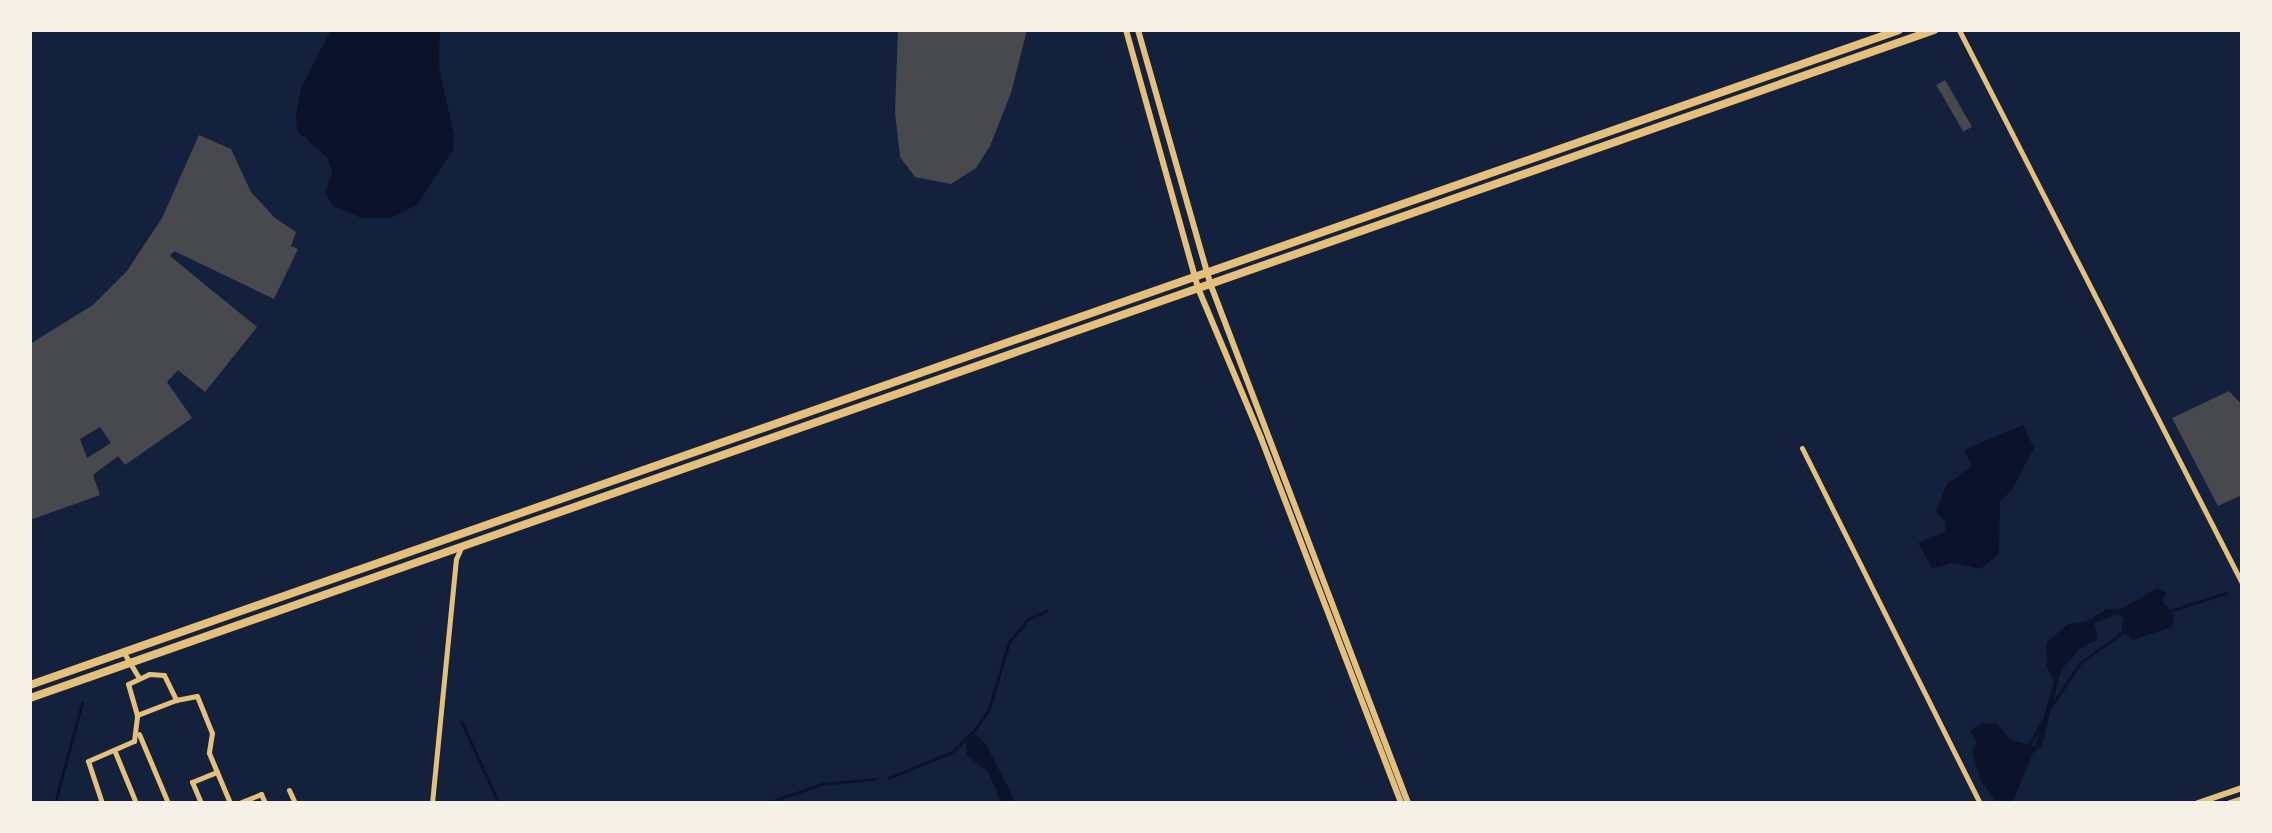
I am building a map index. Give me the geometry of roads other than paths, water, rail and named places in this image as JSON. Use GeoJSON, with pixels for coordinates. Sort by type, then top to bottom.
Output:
{"type":"FeatureCollection","features":[{"type":"Feature","properties":{"kind":"main road"},"geometry":{"type":"LineString","coordinates":[[30,685],[1899,30]]}},
{"type":"Feature","properties":{"kind":"main road"},"geometry":{"type":"LineString","coordinates":[[30,698],[1934,30]]}},
{"type":"Feature","properties":{"kind":"street"},"geometry":{"type":"LineString","coordinates":[[1126,30],[1198,288],[1404,803]]}},
{"type":"Feature","properties":{"kind":"street"},"geometry":{"type":"LineString","coordinates":[[1138,30],[1206,273],[1404,803]]}},
{"type":"Feature","properties":{"kind":"street"},"geometry":{"type":"LineString","coordinates":[[1959,30],[2241,578]]}},
{"type":"Feature","properties":{"kind":"street"},"geometry":{"type":"LineString","coordinates":[[1802,448],[1980,803]]}},
{"type":"Feature","properties":{"kind":"street"},"geometry":{"type":"LineString","coordinates":[[432,803],[456,558],[461,548]]}},
{"type":"Feature","properties":{"kind":"street"},"geometry":{"type":"LineString","coordinates":[[124,653],[139,678]]}},
{"type":"Feature","properties":{"kind":"street"},"geometry":{"type":"LineString","coordinates":[[168,803],[138,734],[137,715],[128,688],[139,678],[164,675],[176,700]]}},
{"type":"Feature","properties":{"kind":"street"},"geometry":{"type":"LineString","coordinates":[[137,715],[197,696],[212,733],[208,749],[230,803]]}},
{"type":"Feature","properties":{"kind":"street"},"geometry":{"type":"LineString","coordinates":[[102,803],[88,761],[115,752],[134,741],[138,734]]}},
{"type":"Feature","properties":{"kind":"street"},"geometry":{"type":"LineString","coordinates":[[115,752],[136,803]]}},
{"type":"Feature","properties":{"kind":"street"},"geometry":{"type":"LineString","coordinates":[[201,803],[192,782],[217,772]]}},
{"type":"Feature","properties":{"kind":"street"},"geometry":{"type":"LineString","coordinates":[[2198,803],[2242,788]]}},
{"type":"Feature","properties":{"kind":"street"},"geometry":{"type":"LineString","coordinates":[[289,790],[295,803]]}},
{"type":"Feature","properties":{"kind":"street"},"geometry":{"type":"LineString","coordinates":[[239,803],[261,794],[264,803]]}},
{"type":"Feature","properties":{"kind":"street"},"geometry":{"type":"LineString","coordinates":[[2230,803],[2242,799]]}},
{"type":"Feature","properties":{"kind":"water"},"geometry":{"type":"Polygon","coordinates":[[[331,30],[440,30],[439,65],[454,137],[453,150],[417,205],[391,218],[361,218],[332,205],[325,192],[332,173],[328,158],[297,131],[302,86],[331,30]]]}},
{"type":"Feature","properties":{"kind":"water"},"geometry":{"type":"Polygon","coordinates":[[[2023,425],[2034,448],[2012,490],[2000,501],[1999,554],[1980,569],[1954,563],[1932,568],[1918,543],[1945,532],[1946,522],[1936,512],[1947,484],[1972,466],[1964,450],[2023,425]]]}},
{"type":"Feature","properties":{"kind":"water"},"geometry":{"type":"Polygon","coordinates":[[[2157,588],[2166,592],[2163,602],[2175,615],[2172,627],[2133,640],[2121,630],[2124,619],[2118,614],[2094,623],[2098,639],[2081,648],[2061,670],[2042,745],[2033,753],[2015,797],[2011,803],[1995,800],[1981,781],[1972,751],[1977,743],[1970,730],[1982,723],[1997,724],[2010,739],[2035,747],[2054,681],[2047,667],[2046,643],[2068,624],[2085,622],[2107,609],[2122,609],[2157,588]]]}},
{"type":"Feature","properties":{"kind":"water"},"geometry":{"type":"Polygon","coordinates":[[[975,734],[986,744],[1016,803],[1001,803],[989,773],[967,755],[966,742],[975,734]]]}},
{"type":"Feature","properties":{"kind":"waterway"},"geometry":{"type":"LineString","coordinates":[[2170,611],[2226,593]]}},
{"type":"Feature","properties":{"kind":"waterway"},"geometry":{"type":"LineString","coordinates":[[889,778],[952,752],[973,732],[989,709],[1009,642],[1028,619],[1046,611]]}},
{"type":"Feature","properties":{"kind":"waterway"},"geometry":{"type":"LineString","coordinates":[[2052,705],[2080,663],[2122,633]]}},
{"type":"Feature","properties":{"kind":"waterway"},"geometry":{"type":"LineString","coordinates":[[55,803],[82,703]]}},
{"type":"Feature","properties":{"kind":"waterway"},"geometry":{"type":"LineString","coordinates":[[2027,748],[2048,712]]}},
{"type":"Feature","properties":{"kind":"waterway"},"geometry":{"type":"LineString","coordinates":[[462,722],[499,803]]}},
{"type":"Feature","properties":{"kind":"waterway"},"geometry":{"type":"LineString","coordinates":[[767,803],[822,784],[875,779]]}}]}
